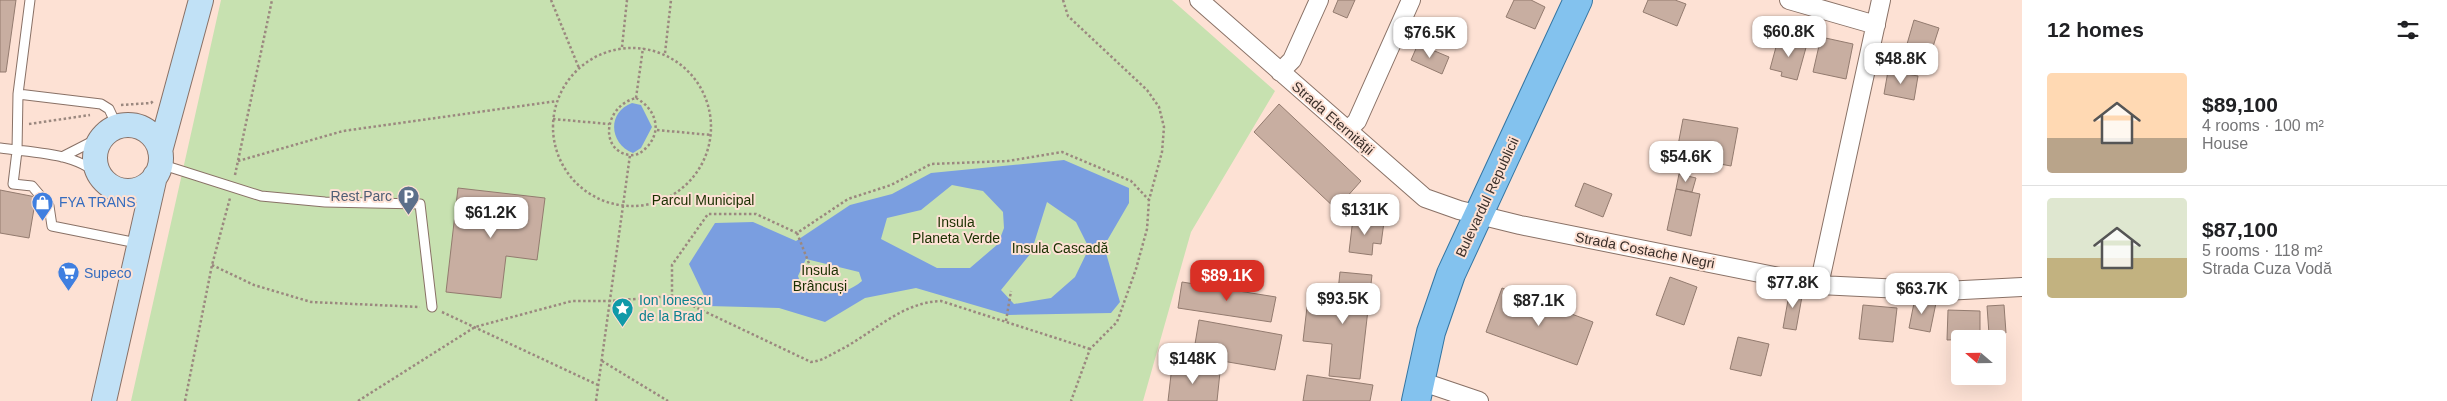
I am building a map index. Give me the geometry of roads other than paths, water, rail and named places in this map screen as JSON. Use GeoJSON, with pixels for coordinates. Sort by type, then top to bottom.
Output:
{"type":"FeatureCollection","features":[{"type":"Feature","properties":{"kind":"main road","name":"Bulevardul Republicii"},"geometry":{"type":"LineString","coordinates":[[1418,391],[1431,332],[1451,274],[1578,0]]}},
{"type":"Feature","properties":{"kind":"street"},"geometry":{"type":"LineString","coordinates":[[104,401],[137,247],[182,68],[202,0]]}},
{"type":"Feature","properties":{"kind":"street","name":"Strada Eternității"},"geometry":{"type":"LineString","coordinates":[[1199,0],[1426,198],[1478,215]]}},
{"type":"Feature","properties":{"kind":"street"},"geometry":{"type":"LineString","coordinates":[[1280,72],[1292,60],[1319,0]]}},
{"type":"Feature","properties":{"kind":"street"},"geometry":{"type":"LineString","coordinates":[[1348,130],[1357,121],[1411,0]]}},
{"type":"Feature","properties":{"kind":"street"},"geometry":{"type":"LineString","coordinates":[[1789,0],[1876,25]]}},
{"type":"Feature","properties":{"kind":"street"},"geometry":{"type":"LineString","coordinates":[[1819,285],[1882,0]]}},
{"type":"Feature","properties":{"kind":"street"},"geometry":{"type":"LineString","coordinates":[[137,247],[136,219],[95,163],[97,144],[115,124],[159,107],[182,68]]}},
{"type":"Feature","properties":{"kind":"street"},"geometry":{"type":"LineString","coordinates":[[112,185],[140,189],[158,164],[151,134],[115,124]]}},
{"type":"Feature","properties":{"kind":"street","name":"Strada Costache Negri"},"geometry":{"type":"LineString","coordinates":[[1478,215],[1819,285],[1944,291],[2022,288]]}},
{"type":"Feature","properties":{"kind":"street"},"geometry":{"type":"LineString","coordinates":[[1418,391],[1479,401]]}},
{"type":"Feature","properties":{"kind":"lane"},"geometry":{"type":"LineString","coordinates":[[30,0],[18,94],[17,151],[13,184],[32,186],[49,206],[52,226],[137,247]]}},
{"type":"Feature","properties":{"kind":"lane"},"geometry":{"type":"LineString","coordinates":[[18,94],[101,104],[115,124],[62,157]]}},
{"type":"Feature","properties":{"kind":"lane"},"geometry":{"type":"LineString","coordinates":[[0,148],[62,157],[96,171],[112,185]]}},
{"type":"Feature","properties":{"kind":"lane"},"geometry":{"type":"LineString","coordinates":[[158,164],[262,196],[325,202],[420,204],[432,307]]}},
{"type":"Feature","properties":{"kind":"water"},"geometry":{"type":"Polygon","coordinates":[[[632,103],[641,105],[652,127],[641,148],[633,153],[619,143],[614,128],[618,113],[632,103]]]}},
{"type":"Feature","properties":{"kind":"water"},"geometry":{"type":"Polygon","coordinates":[[[1064,160],[1129,188],[1129,203],[1104,246],[1120,302],[1111,313],[1008,315],[916,288],[865,298],[825,322],[779,308],[709,306],[689,264],[715,223],[753,222],[796,241],[850,205],[892,194],[931,173],[1064,160]],[[952,185],[921,210],[887,218],[881,239],[937,268],[970,268],[998,244],[1004,228],[1003,212],[983,191],[952,185]],[[1047,202],[1031,253],[1001,290],[1014,304],[1051,298],[1075,277],[1089,248],[1076,222],[1047,202]],[[806,259],[798,276],[803,290],[819,293],[841,292],[862,281],[859,272],[806,259]]]}},
{"type":"Feature","properties":{"kind":"place","name":"Rest Parc"},"geometry":{"type":"Point","coordinates":[408,215]}},
{"type":"Feature","properties":{"kind":"place","name":"FYA TRANS"},"geometry":{"type":"Point","coordinates":[43,221]}},
{"type":"Feature","properties":{"kind":"place","name":"Supeco"},"geometry":{"type":"Point","coordinates":[68,292]}},
{"type":"Feature","properties":{"kind":"place","name":"Ion Ionescu de la Brad"},"geometry":{"type":"Point","coordinates":[623,327]}},
{"type":"Feature","properties":{"kind":"park label","name":"Parcul Municipal"},"geometry":{"type":"Point","coordinates":[703,200]}},
{"type":"Feature","properties":{"kind":"park label","name":"Insula Planeta Verde"},"geometry":{"type":"Point","coordinates":[956,230]}},
{"type":"Feature","properties":{"kind":"park label","name":"Insula Cascadă"},"geometry":{"type":"Point","coordinates":[1060,248]}},
{"type":"Feature","properties":{"kind":"park label","name":"Insula Brâncuși"},"geometry":{"type":"Point","coordinates":[820,278]}}]}
